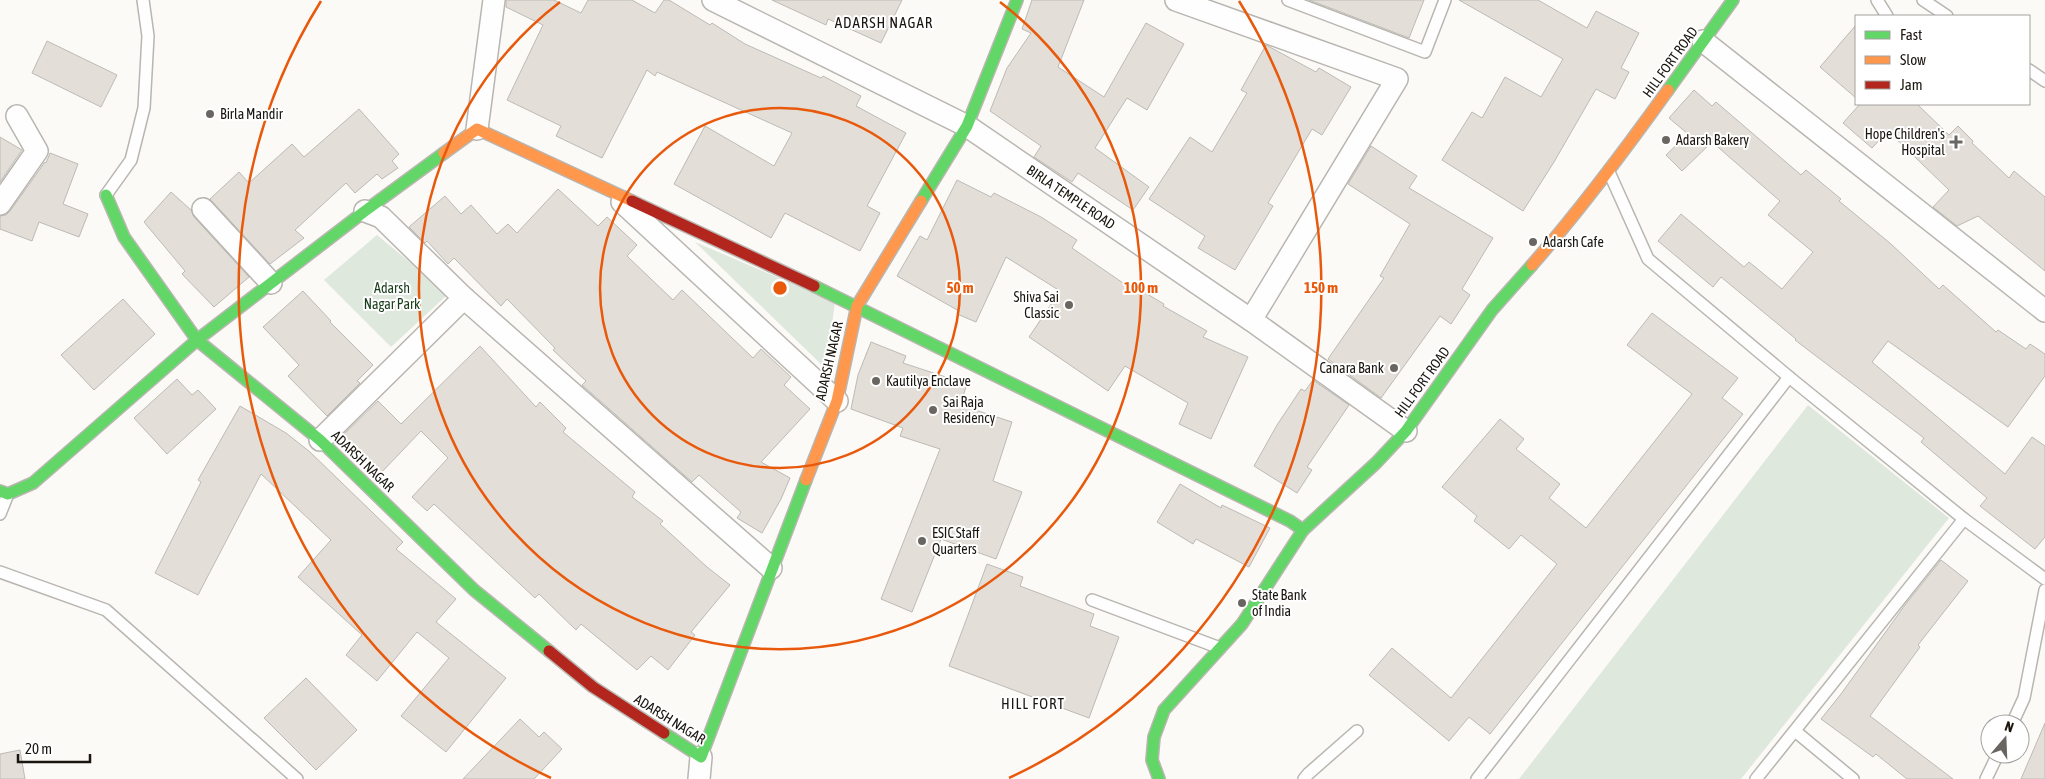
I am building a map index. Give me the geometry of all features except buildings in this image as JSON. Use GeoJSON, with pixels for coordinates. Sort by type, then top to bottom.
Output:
{"type":"FeatureCollection","features":[{"type":"Feature","properties":{"kind":"street"},"geometry":{"type":"LineString","coordinates":[[4,493],[33,484],[197,340],[365,211],[477,129],[494,0]]}},
{"type":"Feature","properties":{"kind":"street","name":"BIRLA TEMPLE ROAD"},"geometry":{"type":"LineString","coordinates":[[713,0],[967,126],[1250,320],[1406,431]]}},
{"type":"Feature","properties":{"kind":"street","name":"ADARSH NAGAR"},"geometry":{"type":"LineString","coordinates":[[106,195],[124,237],[197,340],[320,440],[474,590],[593,687],[701,757],[771,568],[837,401],[857,306],[967,126],[1017,0]]}},
{"type":"Feature","properties":{"kind":"street"},"geometry":{"type":"LineString","coordinates":[[1176,0],[1397,79],[1250,320]]}},
{"type":"Feature","properties":{"kind":"street","name":"HILL FORT ROAD"},"geometry":{"type":"LineString","coordinates":[[1159,779],[1152,760],[1154,737],[1164,710],[1242,624],[1303,530],[1376,462],[1406,431],[1492,310],[1573,218],[1609,172],[1734,0]]}},
{"type":"Feature","properties":{"kind":"street"},"geometry":{"type":"LineString","coordinates":[[1703,41],[2045,311]]}},
{"type":"Feature","properties":{"kind":"street"},"geometry":{"type":"LineString","coordinates":[[0,204],[37,151],[17,116]]}},
{"type":"Feature","properties":{"kind":"street"},"geometry":{"type":"LineString","coordinates":[[477,129],[857,306],[1303,530]]}},
{"type":"Feature","properties":{"kind":"street"},"geometry":{"type":"LineString","coordinates":[[611,192],[837,401]]}},
{"type":"Feature","properties":{"kind":"street"},"geometry":{"type":"LineString","coordinates":[[203,209],[271,283]]}},
{"type":"Feature","properties":{"kind":"street"},"geometry":{"type":"LineString","coordinates":[[365,211],[381,216],[464,298],[771,568]]}},
{"type":"Feature","properties":{"kind":"street"},"geometry":{"type":"LineString","coordinates":[[320,440],[464,298]]}},
{"type":"Feature","properties":{"kind":"street"},"geometry":{"type":"LineString","coordinates":[[699,779],[701,757]]}},
{"type":"Feature","properties":{"kind":"lane"},"geometry":{"type":"LineString","coordinates":[[106,195],[131,160],[144,108],[148,36],[142,0]]}},
{"type":"Feature","properties":{"kind":"lane"},"geometry":{"type":"LineString","coordinates":[[1288,0],[1425,52],[1445,0]]}},
{"type":"Feature","properties":{"kind":"lane"},"geometry":{"type":"LineString","coordinates":[[1877,0],[1886,15]]}},
{"type":"Feature","properties":{"kind":"lane"},"geometry":{"type":"LineString","coordinates":[[1923,0],[1946,15]]}},
{"type":"Feature","properties":{"kind":"lane"},"geometry":{"type":"LineString","coordinates":[[2030,71],[2045,81]]}},
{"type":"Feature","properties":{"kind":"lane"},"geometry":{"type":"LineString","coordinates":[[1609,172],[1648,259],[1789,377],[1964,518],[2045,579]]}},
{"type":"Feature","properties":{"kind":"lane"},"geometry":{"type":"LineString","coordinates":[[1477,779],[1789,377]]}},
{"type":"Feature","properties":{"kind":"lane"},"geometry":{"type":"LineString","coordinates":[[0,514],[4,493]]}},
{"type":"Feature","properties":{"kind":"lane"},"geometry":{"type":"LineString","coordinates":[[1756,779],[1964,518]]}},
{"type":"Feature","properties":{"kind":"lane"},"geometry":{"type":"LineString","coordinates":[[0,572],[106,610],[297,779]]}},
{"type":"Feature","properties":{"kind":"lane"},"geometry":{"type":"LineString","coordinates":[[2017,714],[2024,698],[2045,590]]}},
{"type":"Feature","properties":{"kind":"lane"},"geometry":{"type":"LineString","coordinates":[[1092,600],[1220,648]]}},
{"type":"Feature","properties":{"kind":"lane"},"geometry":{"type":"LineString","coordinates":[[1304,779],[1357,731]]}},
{"type":"Feature","properties":{"kind":"lane"},"geometry":{"type":"LineString","coordinates":[[1795,731],[1852,779]]}},
{"type":"Feature","properties":{"kind":"lane"},"geometry":{"type":"LineString","coordinates":[[1986,779],[1993,764]]}},
{"type":"Feature","properties":{"kind":"green space","name":"Adarsh Nagar Park"},"geometry":{"type":"Polygon","coordinates":[[[377,235],[429,278],[446,296],[391,347],[324,280],[377,235]]]}},
{"type":"Feature","properties":{"kind":"green space"},"geometry":{"type":"Polygon","coordinates":[[[695,242],[835,302],[826,369],[695,242]]]}},
{"type":"Feature","properties":{"kind":"green space"},"geometry":{"type":"Polygon","coordinates":[[[1808,405],[1949,518],[1741,779],[1519,779],[1808,405]]]}},
{"type":"Feature","properties":{"kind":"traffic: fast"},"geometry":{"type":"LineString","coordinates":[[921,201],[967,126],[1017,0]]}},
{"type":"Feature","properties":{"kind":"traffic: fast"},"geometry":{"type":"LineString","coordinates":[[1668,90],[1733,0]]}},
{"type":"Feature","properties":{"kind":"traffic: fast"},"geometry":{"type":"LineString","coordinates":[[0,491],[8,494],[33,483],[197,340],[444,153]]}},
{"type":"Feature","properties":{"kind":"traffic: fast"},"geometry":{"type":"LineString","coordinates":[[106,195],[124,237],[197,340],[320,440],[474,590],[549,651]]}},
{"type":"Feature","properties":{"kind":"traffic: fast"},"geometry":{"type":"LineString","coordinates":[[1159,779],[1152,760],[1154,737],[1164,710],[1242,624],[1303,530],[1376,463],[1406,431],[1492,310],[1532,265]]}},
{"type":"Feature","properties":{"kind":"traffic: fast"},"geometry":{"type":"LineString","coordinates":[[814,286],[1290,521],[1303,530]]}},
{"type":"Feature","properties":{"kind":"traffic: fast"},"geometry":{"type":"LineString","coordinates":[[664,733],[701,757],[806,480]]}},
{"type":"Feature","properties":{"kind":"traffic: slow"},"geometry":{"type":"LineString","coordinates":[[1532,265],[1602,179],[1668,90]]}},
{"type":"Feature","properties":{"kind":"traffic: slow"},"geometry":{"type":"LineString","coordinates":[[444,153],[477,129],[632,201]]}},
{"type":"Feature","properties":{"kind":"traffic: slow"},"geometry":{"type":"LineString","coordinates":[[806,480],[837,401],[857,306],[921,201]]}},
{"type":"Feature","properties":{"kind":"traffic: jam"},"geometry":{"type":"LineString","coordinates":[[632,201],[814,286]]}},
{"type":"Feature","properties":{"kind":"traffic: jam"},"geometry":{"type":"LineString","coordinates":[[549,651],[593,687],[664,733]]}},
{"type":"Feature","properties":{"kind":"place","name":"Birla Mandir"},"geometry":{"type":"Point","coordinates":[210,114]}},
{"type":"Feature","properties":{"kind":"place","name":"Adarsh Bakery"},"geometry":{"type":"Point","coordinates":[1666,140]}},
{"type":"Feature","properties":{"kind":"place","name":"Hope Children's Hospital"},"geometry":{"type":"Point","coordinates":[1956,142]}},
{"type":"Feature","properties":{"kind":"place","name":"Adarsh Cafe"},"geometry":{"type":"Point","coordinates":[1533,242]}},
{"type":"Feature","properties":{"kind":"place","name":"Shiva Sai Classic"},"geometry":{"type":"Point","coordinates":[1069,305]}},
{"type":"Feature","properties":{"kind":"place","name":"Canara Bank"},"geometry":{"type":"Point","coordinates":[1394,368]}},
{"type":"Feature","properties":{"kind":"place","name":"Kautilya Enclave"},"geometry":{"type":"Point","coordinates":[876,381]}},
{"type":"Feature","properties":{"kind":"place","name":"Sai Raja Residency"},"geometry":{"type":"Point","coordinates":[933,410]}},
{"type":"Feature","properties":{"kind":"place","name":"ESIC Staff Quarters"},"geometry":{"type":"Point","coordinates":[922,541]}},
{"type":"Feature","properties":{"kind":"place","name":"State Bank of India"},"geometry":{"type":"Point","coordinates":[1242,603]}},
{"type":"Feature","properties":{"kind":"district","name":"ADARSH NAGAR"},"geometry":{"type":"Point","coordinates":[884,22]}},
{"type":"Feature","properties":{"kind":"district","name":"HILL FORT"},"geometry":{"type":"Point","coordinates":[1033,703]}}]}
